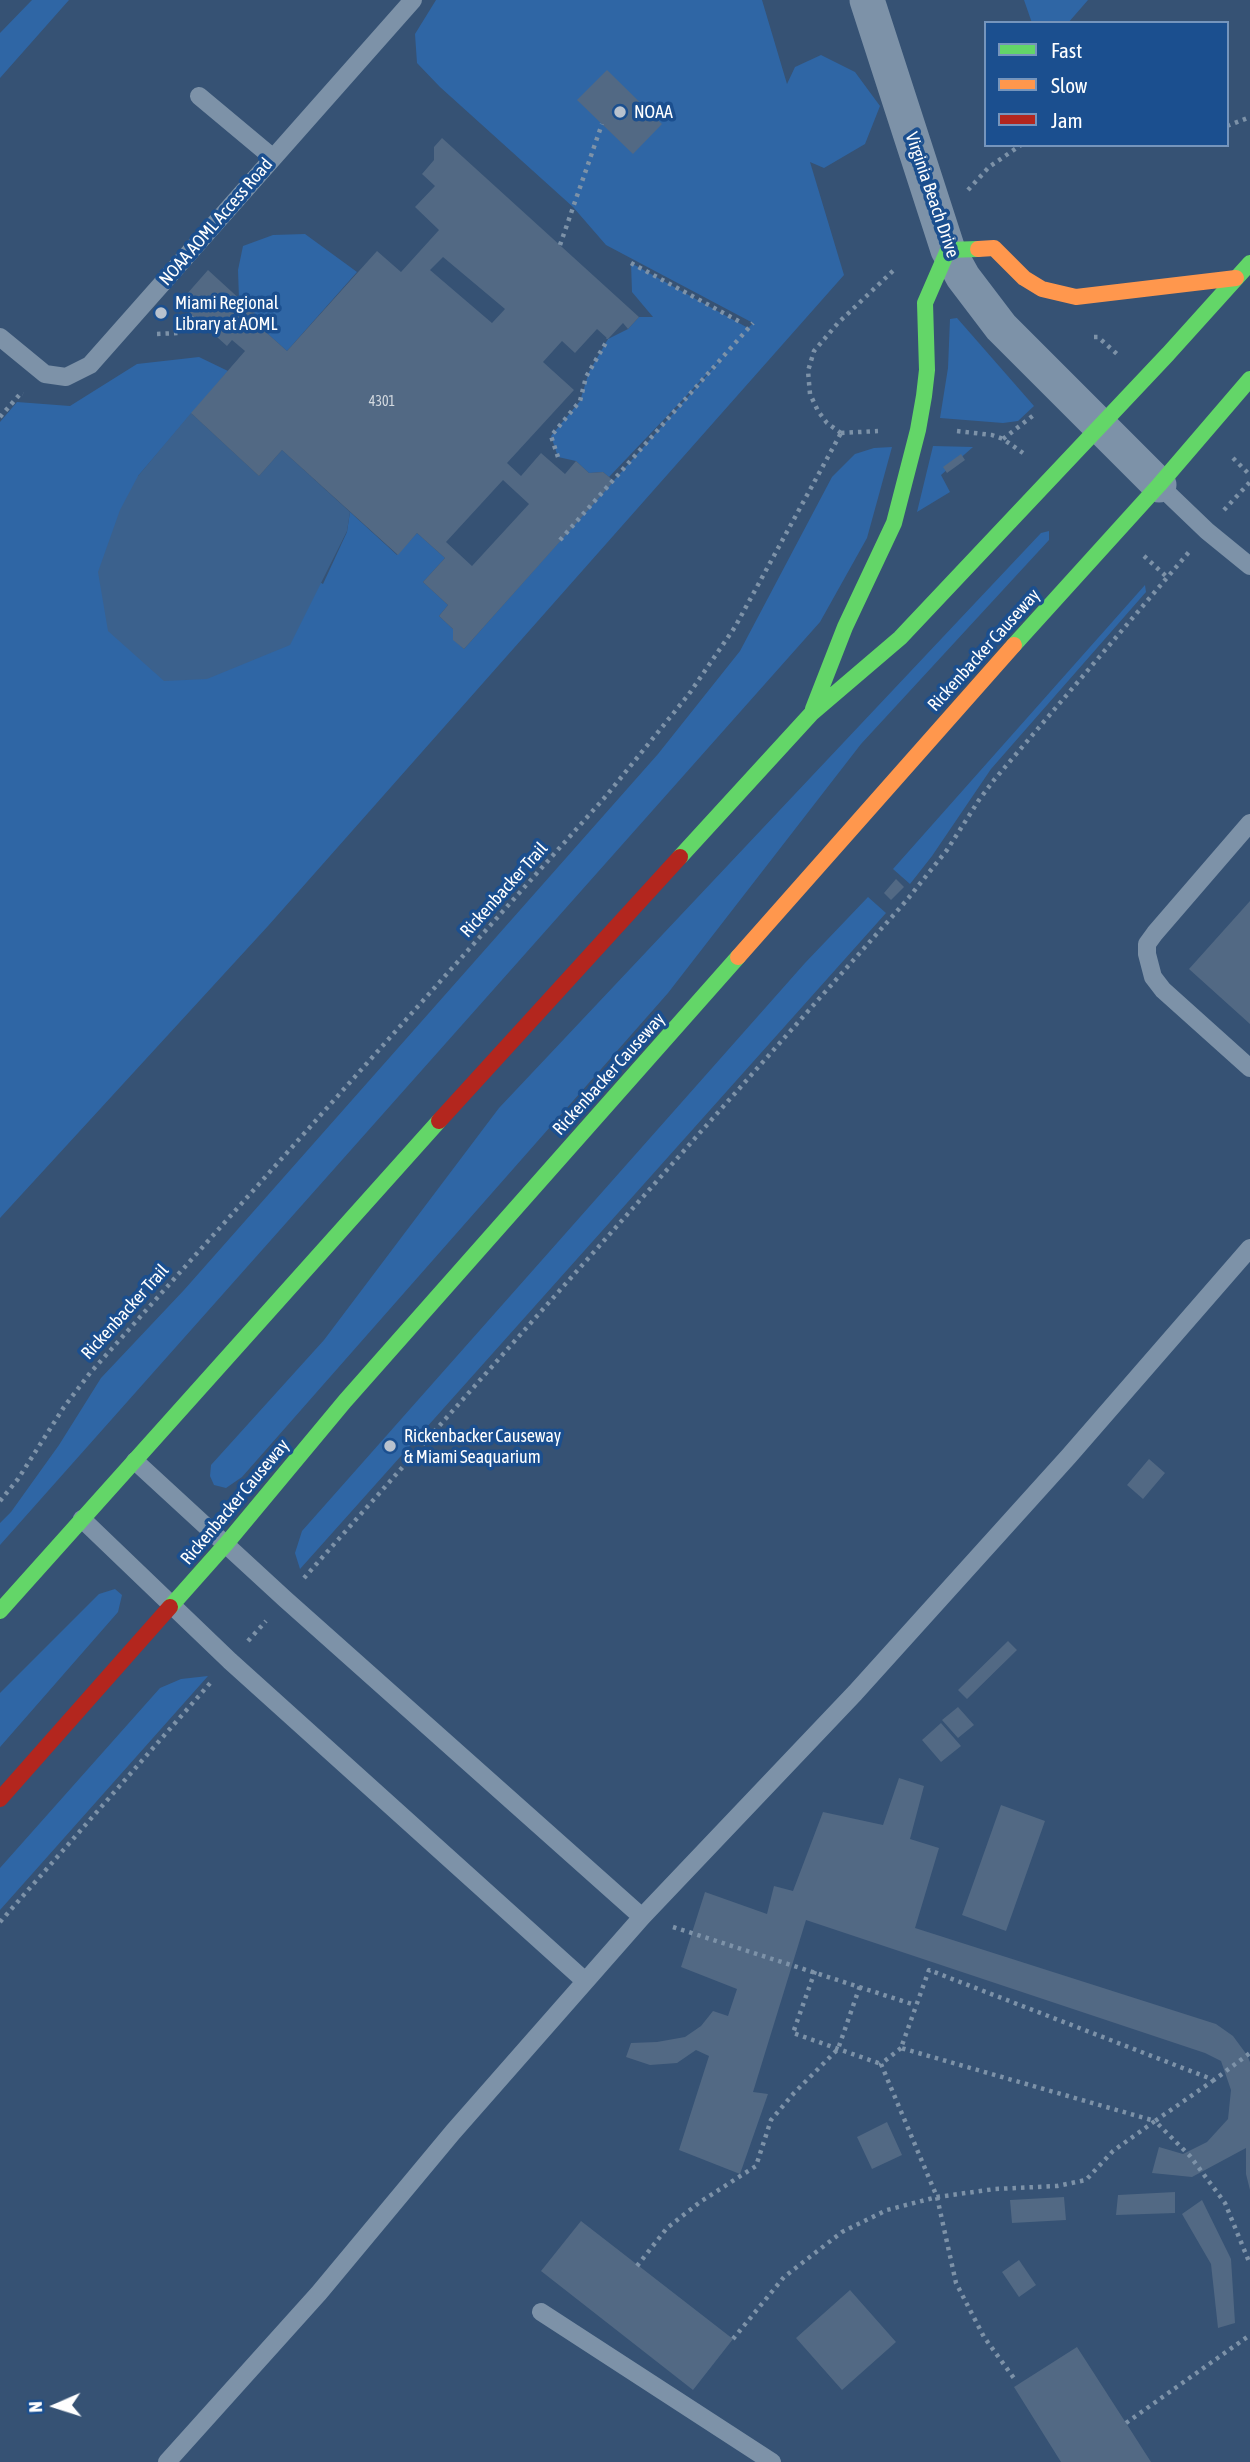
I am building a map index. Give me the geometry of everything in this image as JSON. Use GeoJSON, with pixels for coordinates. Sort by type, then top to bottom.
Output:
{"type":"FeatureCollection","features":[{"type":"Feature","properties":{"kind":"main road"},"geometry":{"type":"LineString","coordinates":[[811,714],[845,627],[894,523],[924,396],[927,370],[925,303],[948,250],[994,248],[1024,278],[1042,289],[1076,297],[1236,278]]}},
{"type":"Feature","properties":{"kind":"main road"},"geometry":{"type":"LineString","coordinates":[[0,1611],[475,1082],[811,714],[901,638],[1250,262]]}},
{"type":"Feature","properties":{"kind":"main road","name":"Rickenbacker Causeway"},"geometry":{"type":"LineString","coordinates":[[0,1799],[226,1544],[345,1401],[1159,485],[1250,379]]}},
{"type":"Feature","properties":{"kind":"street","name":"Virginia Beach Drive"},"geometry":{"type":"LineString","coordinates":[[867,0],[948,250],[963,277],[1001,327],[1159,485]]}},
{"type":"Feature","properties":{"kind":"lane","name":"NOAA AOML Access Road"},"geometry":{"type":"LineString","coordinates":[[0,337],[45,374],[66,377],[90,366],[413,0]]}},
{"type":"Feature","properties":{"kind":"lane"},"geometry":{"type":"LineString","coordinates":[[199,96],[272,157]]}},
{"type":"Feature","properties":{"kind":"lane"},"geometry":{"type":"LineString","coordinates":[[1159,485],[1207,531],[1250,566]]}},
{"type":"Feature","properties":{"kind":"lane"},"geometry":{"type":"LineString","coordinates":[[1250,823],[1154,933],[1147,944],[1147,954],[1153,977],[1163,990],[1250,1068]]}},
{"type":"Feature","properties":{"kind":"lane"},"geometry":{"type":"LineString","coordinates":[[167,2462],[318,2293],[453,2132],[642,1917],[863,1683],[1077,1446],[1250,1248]]}},
{"type":"Feature","properties":{"kind":"lane"},"geometry":{"type":"LineString","coordinates":[[135,1461],[285,1599],[642,1917]]}},
{"type":"Feature","properties":{"kind":"lane"},"geometry":{"type":"LineString","coordinates":[[82,1519],[230,1661],[585,1981]]}},
{"type":"Feature","properties":{"kind":"lane"},"geometry":{"type":"LineString","coordinates":[[541,2312],[772,2462]]}},
{"type":"Feature","properties":{"kind":"path"},"geometry":{"type":"LineString","coordinates":[[1229,125],[1250,117]]}},
{"type":"Feature","properties":{"kind":"path"},"geometry":{"type":"LineString","coordinates":[[560,245],[602,124]]}},
{"type":"Feature","properties":{"kind":"path"},"geometry":{"type":"LineString","coordinates":[[974,183],[997,161],[1018,147]]}},
{"type":"Feature","properties":{"kind":"path"},"geometry":{"type":"LineString","coordinates":[[881,431],[841,433],[827,423],[810,394],[808,371],[814,351],[838,323],[902,261]]}},
{"type":"Feature","properties":{"kind":"path"},"geometry":{"type":"LineString","coordinates":[[631,263],[742,323]]}},
{"type":"Feature","properties":{"kind":"path"},"geometry":{"type":"LineString","coordinates":[[560,540],[753,323]]}},
{"type":"Feature","properties":{"kind":"path"},"geometry":{"type":"LineString","coordinates":[[558,457],[551,436],[580,401],[586,377],[608,339]]}},
{"type":"Feature","properties":{"kind":"path"},"geometry":{"type":"LineString","coordinates":[[1003,439],[1040,408]]}},
{"type":"Feature","properties":{"kind":"path"},"geometry":{"type":"LineString","coordinates":[[950,431],[992,435],[1014,445]]}},
{"type":"Feature","properties":{"kind":"path","name":"Rickenbacker Trail"},"geometry":{"type":"LineString","coordinates":[[0,1501],[90,1373],[606,796],[689,694],[735,627],[841,433]]}},
{"type":"Feature","properties":{"kind":"path"},"geometry":{"type":"LineString","coordinates":[[1245,469],[1250,475]]}},
{"type":"Feature","properties":{"kind":"path"},"geometry":{"type":"LineString","coordinates":[[1239,492],[1250,482]]}},
{"type":"Feature","properties":{"kind":"path"},"geometry":{"type":"LineString","coordinates":[[0,1923],[906,901],[947,850],[979,800],[1008,763],[1180,564]]}},
{"type":"Feature","properties":{"kind":"path"},"geometry":{"type":"LineString","coordinates":[[1160,570],[1168,578]]}},
{"type":"Feature","properties":{"kind":"path"},"geometry":{"type":"LineString","coordinates":[[642,1917],[915,2005]]}},
{"type":"Feature","properties":{"kind":"path"},"geometry":{"type":"LineString","coordinates":[[881,2064],[901,2048],[929,1970],[1214,2080]]}},
{"type":"Feature","properties":{"kind":"path"},"geometry":{"type":"LineString","coordinates":[[815,1971],[793,2034],[881,2064],[937,2197],[956,2283],[984,2337],[1016,2381]]}},
{"type":"Feature","properties":{"kind":"path"},"geometry":{"type":"LineString","coordinates":[[637,2266],[667,2228],[756,2166],[771,2120],[838,2049],[860,1986]]}},
{"type":"Feature","properties":{"kind":"path"},"geometry":{"type":"LineString","coordinates":[[901,2048],[1155,2121],[1190,2156],[1225,2203],[1250,2264]]}},
{"type":"Feature","properties":{"kind":"path"},"geometry":{"type":"LineString","coordinates":[[733,2339],[784,2277],[842,2232],[887,2210],[937,2197],[995,2189],[1057,2186],[1086,2180],[1113,2151],[1250,2053]]}},
{"type":"Feature","properties":{"kind":"path"},"geometry":{"type":"LineString","coordinates":[[1126,2423],[1250,2335]]}},
{"type":"Feature","properties":{"kind":"shaded area"},"geometry":{"type":"Polygon","coordinates":[[[32,0],[69,0],[0,78],[0,33],[32,0]]]}},
{"type":"Feature","properties":{"kind":"shaded area"},"geometry":{"type":"Polygon","coordinates":[[[436,0],[762,0],[787,84],[795,67],[821,55],[855,72],[880,106],[865,144],[824,168],[810,162],[844,275],[268,926],[0,1218],[0,422],[17,402],[70,406],[137,364],[199,357],[228,371],[138,476],[323,584],[347,532],[350,512],[397,555],[417,533],[445,558],[423,582],[448,605],[439,616],[453,629],[454,640],[464,649],[727,353],[609,477],[603,472],[589,473],[576,461],[558,457],[551,436],[580,401],[589,372],[608,339],[628,329],[639,317],[653,317],[632,292],[631,263],[748,328],[753,323],[606,245],[573,207],[440,87],[417,63],[415,34],[436,0]]]}},
{"type":"Feature","properties":{"kind":"shaded area"},"geometry":{"type":"Polygon","coordinates":[[[1024,0],[1088,0],[1070,21],[1031,21],[1024,0]]]}},
{"type":"Feature","properties":{"kind":"shaded area"},"geometry":{"type":"Polygon","coordinates":[[[305,234],[357,272],[287,351],[250,318],[254,312],[239,299],[238,270],[243,246],[273,235],[305,234]]]}},
{"type":"Feature","properties":{"kind":"shaded area"},"geometry":{"type":"Polygon","coordinates":[[[957,318],[1034,406],[1018,421],[1003,423],[940,418],[948,368],[950,319],[957,318]]]}},
{"type":"Feature","properties":{"kind":"shaded area"},"geometry":{"type":"Polygon","coordinates":[[[191,413],[259,476],[282,450],[350,512],[347,531],[290,645],[207,679],[164,681],[108,631],[98,572],[120,510],[138,476],[191,413]]]}},
{"type":"Feature","properties":{"kind":"shaded area"},"geometry":{"type":"Polygon","coordinates":[[[933,446],[973,447],[941,475],[950,492],[917,512],[933,446]]]}},
{"type":"Feature","properties":{"kind":"shaded area"},"geometry":{"type":"Polygon","coordinates":[[[892,447],[867,538],[820,622],[0,1545],[0,1523],[11,1512],[59,1445],[101,1378],[184,1290],[658,754],[740,651],[832,477],[855,454],[874,448],[892,447]]]}},
{"type":"Feature","properties":{"kind":"shaded area"},"geometry":{"type":"Polygon","coordinates":[[[1049,531],[1049,540],[861,744],[668,993],[242,1477],[226,1488],[214,1485],[210,1476],[211,1465],[324,1340],[499,1108],[1041,533],[1049,531]]]}},
{"type":"Feature","properties":{"kind":"shaded area"},"geometry":{"type":"Polygon","coordinates":[[[1145,585],[1146,592],[991,769],[910,884],[893,869],[1145,585]]]}},
{"type":"Feature","properties":{"kind":"shaded area"},"geometry":{"type":"Polygon","coordinates":[[[868,897],[886,913],[300,1569],[295,1553],[302,1531],[805,963],[868,897]]]}},
{"type":"Feature","properties":{"kind":"shaded area"},"geometry":{"type":"Polygon","coordinates":[[[115,1589],[122,1595],[118,1612],[0,1747],[0,1693],[99,1594],[115,1589]]]}},
{"type":"Feature","properties":{"kind":"shaded area"},"geometry":{"type":"Polygon","coordinates":[[[208,1676],[0,1910],[0,1868],[160,1688],[181,1679],[208,1676]]]}},
{"type":"Feature","properties":{"kind":"building","name":"NOAA"},"geometry":{"type":"Polygon","coordinates":[[[607,70],[662,124],[633,154],[577,100],[607,70]]]}},
{"type":"Feature","properties":{"kind":"building"},"geometry":{"type":"Polygon","coordinates":[[[442,138],[639,317],[628,329],[623,323],[608,339],[597,329],[575,353],[562,341],[543,362],[574,390],[507,463],[521,476],[541,453],[565,474],[576,461],[589,473],[603,472],[614,481],[464,649],[453,640],[453,629],[439,616],[448,605],[423,582],[445,558],[417,533],[398,555],[282,450],[259,476],[191,413],[245,351],[232,340],[227,346],[179,303],[208,270],[255,313],[250,318],[287,351],[377,251],[401,272],[439,230],[415,207],[435,186],[422,174],[434,160],[434,147],[442,138]],[[443,257],[430,270],[492,323],[505,309],[443,257]],[[503,480],[446,542],[472,566],[529,504],[503,480]]]}},
{"type":"Feature","properties":{"kind":"building"},"geometry":{"type":"Polygon","coordinates":[[[961,454],[965,460],[947,473],[943,467],[961,454]]]}},
{"type":"Feature","properties":{"kind":"building"},"geometry":{"type":"Polygon","coordinates":[[[896,879],[904,887],[891,900],[884,893],[896,879]]]}},
{"type":"Feature","properties":{"kind":"building"},"geometry":{"type":"Polygon","coordinates":[[[1250,901],[1250,1024],[1189,969],[1250,901]]]}},
{"type":"Feature","properties":{"kind":"building"},"geometry":{"type":"Polygon","coordinates":[[[1149,1459],[1165,1473],[1143,1499],[1127,1485],[1149,1459]]]}},
{"type":"Feature","properties":{"kind":"building"},"geometry":{"type":"Polygon","coordinates":[[[1008,1641],[1017,1650],[967,1699],[958,1690],[1008,1641]]]}},
{"type":"Feature","properties":{"kind":"building"},"geometry":{"type":"Polygon","coordinates":[[[958,1707],[974,1725],[958,1738],[942,1720],[958,1707]]]}},
{"type":"Feature","properties":{"kind":"building"},"geometry":{"type":"Polygon","coordinates":[[[941,1723],[961,1746],[941,1762],[922,1740],[941,1723]]]}},
{"type":"Feature","properties":{"kind":"building"},"geometry":{"type":"Polygon","coordinates":[[[899,1778],[924,1786],[910,1839],[939,1848],[915,1928],[1216,2024],[1233,2036],[1250,2062],[1250,2190],[1246,2174],[1246,2148],[1192,2177],[1152,2173],[1159,2147],[1183,2154],[1207,2142],[1228,2119],[1231,2090],[1221,2061],[1205,2053],[806,1920],[753,2092],[768,2094],[740,2174],[679,2150],[709,2056],[696,2050],[677,2063],[650,2065],[626,2057],[631,2043],[685,2037],[701,2026],[713,2011],[728,2016],[737,1989],[681,1967],[705,1892],[767,1914],[774,1886],[793,1891],[823,1812],[883,1825],[899,1778]]]}},
{"type":"Feature","properties":{"kind":"building"},"geometry":{"type":"Polygon","coordinates":[[[1001,1805],[1045,1821],[1006,1931],[962,1915],[1001,1805]]]}},
{"type":"Feature","properties":{"kind":"building"},"geometry":{"type":"Polygon","coordinates":[[[887,2122],[902,2155],[872,2169],[857,2137],[887,2122]]]}},
{"type":"Feature","properties":{"kind":"building"},"geometry":{"type":"Polygon","coordinates":[[[1175,2192],[1175,2213],[1116,2215],[1118,2195],[1175,2192]]]}},
{"type":"Feature","properties":{"kind":"building"},"geometry":{"type":"Polygon","coordinates":[[[1064,2197],[1066,2220],[1012,2223],[1010,2200],[1064,2197]]]}},
{"type":"Feature","properties":{"kind":"building"},"geometry":{"type":"Polygon","coordinates":[[[1202,2200],[1231,2259],[1235,2323],[1218,2328],[1211,2264],[1182,2214],[1202,2200]]]}},
{"type":"Feature","properties":{"kind":"building"},"geometry":{"type":"Polygon","coordinates":[[[581,2221],[733,2339],[693,2390],[541,2271],[581,2221]]]}},
{"type":"Feature","properties":{"kind":"building"},"geometry":{"type":"Polygon","coordinates":[[[1019,2260],[1036,2285],[1019,2297],[1002,2272],[1019,2260]]]}},
{"type":"Feature","properties":{"kind":"building"},"geometry":{"type":"Polygon","coordinates":[[[850,2290],[896,2342],[842,2390],[796,2338],[850,2290]]]}},
{"type":"Feature","properties":{"kind":"building"},"geometry":{"type":"Polygon","coordinates":[[[1077,2347],[1151,2462],[1061,2462],[1014,2387],[1077,2347]]]}},
{"type":"Feature","properties":{"kind":"traffic: fast"},"geometry":{"type":"LineString","coordinates":[[813,709],[845,627],[894,523],[924,396],[927,370],[925,303],[948,250],[978,249]]}},
{"type":"Feature","properties":{"kind":"traffic: fast"},"geometry":{"type":"LineString","coordinates":[[680,857],[811,714],[900,638],[1168,354],[1250,263]]}},
{"type":"Feature","properties":{"kind":"traffic: fast"},"geometry":{"type":"LineString","coordinates":[[1014,645],[1159,485],[1250,379]]}},
{"type":"Feature","properties":{"kind":"traffic: fast"},"geometry":{"type":"LineString","coordinates":[[170,1607],[345,1401],[738,957]]}},
{"type":"Feature","properties":{"kind":"traffic: fast"},"geometry":{"type":"LineString","coordinates":[[0,1611],[439,1121]]}},
{"type":"Feature","properties":{"kind":"traffic: slow"},"geometry":{"type":"LineString","coordinates":[[978,249],[994,248],[1024,278],[1042,289],[1076,297],[1236,278]]}},
{"type":"Feature","properties":{"kind":"traffic: slow"},"geometry":{"type":"LineString","coordinates":[[738,957],[1014,645]]}},
{"type":"Feature","properties":{"kind":"traffic: jam"},"geometry":{"type":"LineString","coordinates":[[439,1121],[680,857]]}},
{"type":"Feature","properties":{"kind":"traffic: jam"},"geometry":{"type":"LineString","coordinates":[[0,1799],[170,1607]]}},
{"type":"Feature","properties":{"kind":"place","name":"NOAA"},"geometry":{"type":"Point","coordinates":[620,112]}},
{"type":"Feature","properties":{"kind":"place","name":"Miami Regional Library at AOML"},"geometry":{"type":"Point","coordinates":[161,313]}},
{"type":"Feature","properties":{"kind":"place","name":"Rickenbacker Causeway & Miami Seaquarium"},"geometry":{"type":"Point","coordinates":[390,1446]}}]}
